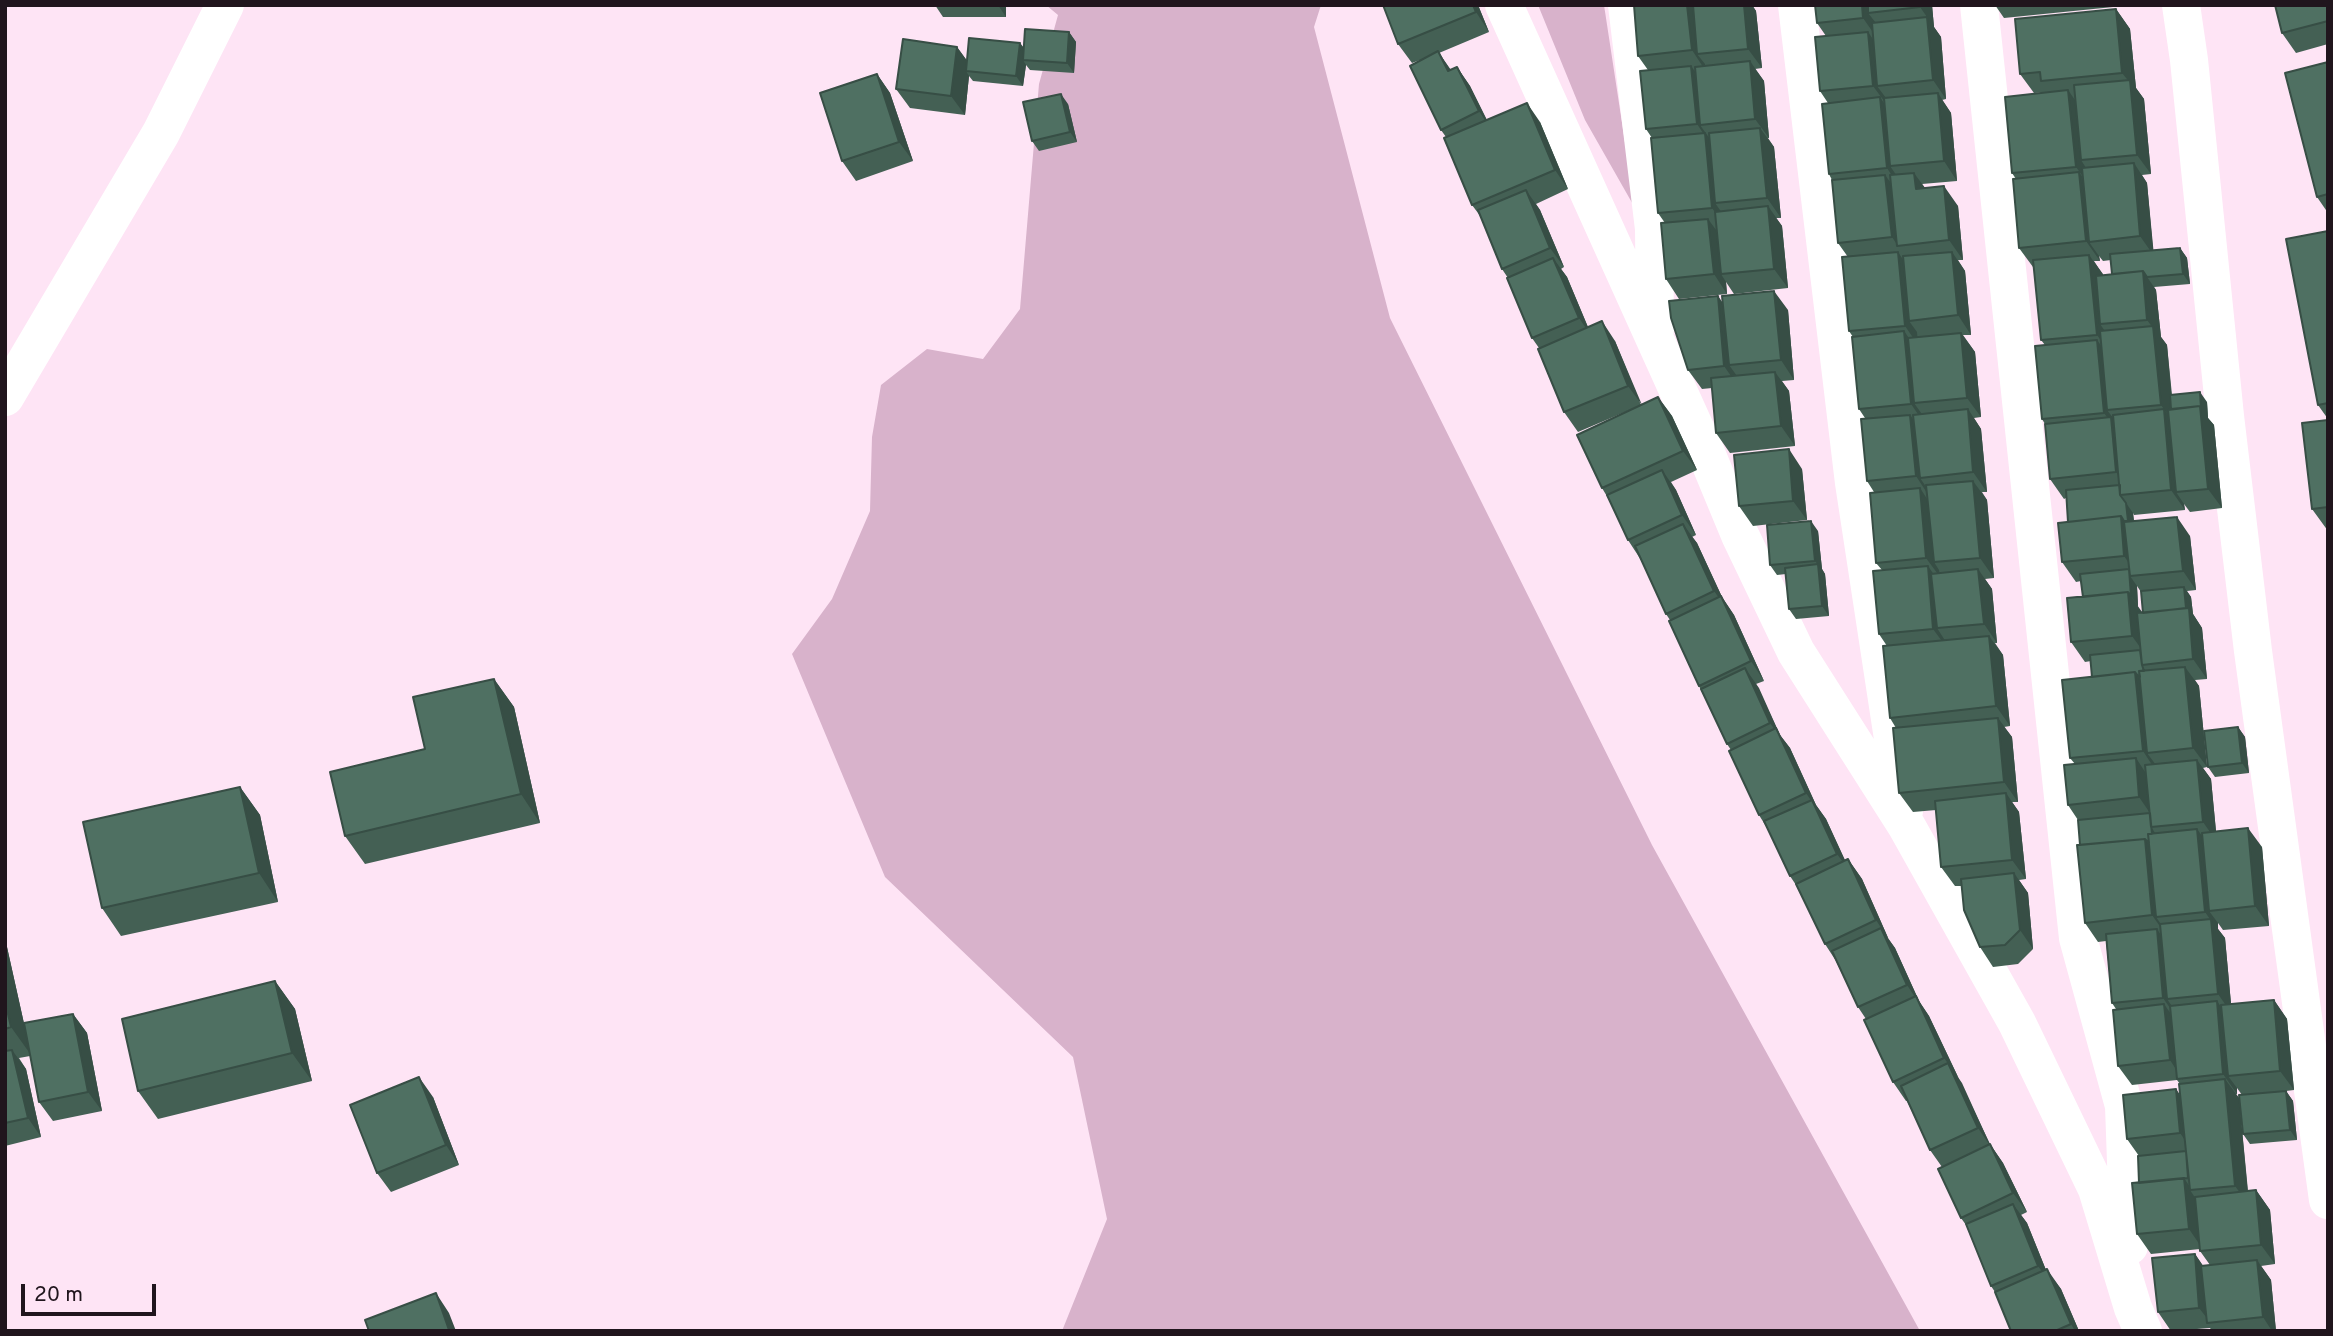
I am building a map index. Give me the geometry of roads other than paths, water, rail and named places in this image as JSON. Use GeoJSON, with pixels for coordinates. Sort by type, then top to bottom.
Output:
{"type":"FeatureCollection","features":[{"type":"Feature","properties":{"kind":"street"},"geometry":{"type":"LineString","coordinates":[[5,397],[161,133],[225,5]]}},
{"type":"Feature","properties":{"kind":"street"},"geometry":{"type":"LineString","coordinates":[[1504,5],[1704,448],[1740,535],[1796,652],[1906,825],[2017,1023],[2097,1189],[2138,1319]]}},
{"type":"Feature","properties":{"kind":"street"},"geometry":{"type":"LineString","coordinates":[[1627,5],[1654,229],[1654,342]]}},
{"type":"Feature","properties":{"kind":"street"},"geometry":{"type":"LineString","coordinates":[[1797,5],[1854,483],[1906,825]]}},
{"type":"Feature","properties":{"kind":"street"},"geometry":{"type":"LineString","coordinates":[[1979,5],[2078,938],[2124,1105],[2138,1319]]}},
{"type":"Feature","properties":{"kind":"street"},"geometry":{"type":"LineString","coordinates":[[2181,5],[2251,637],[2328,1200]]}}]}
